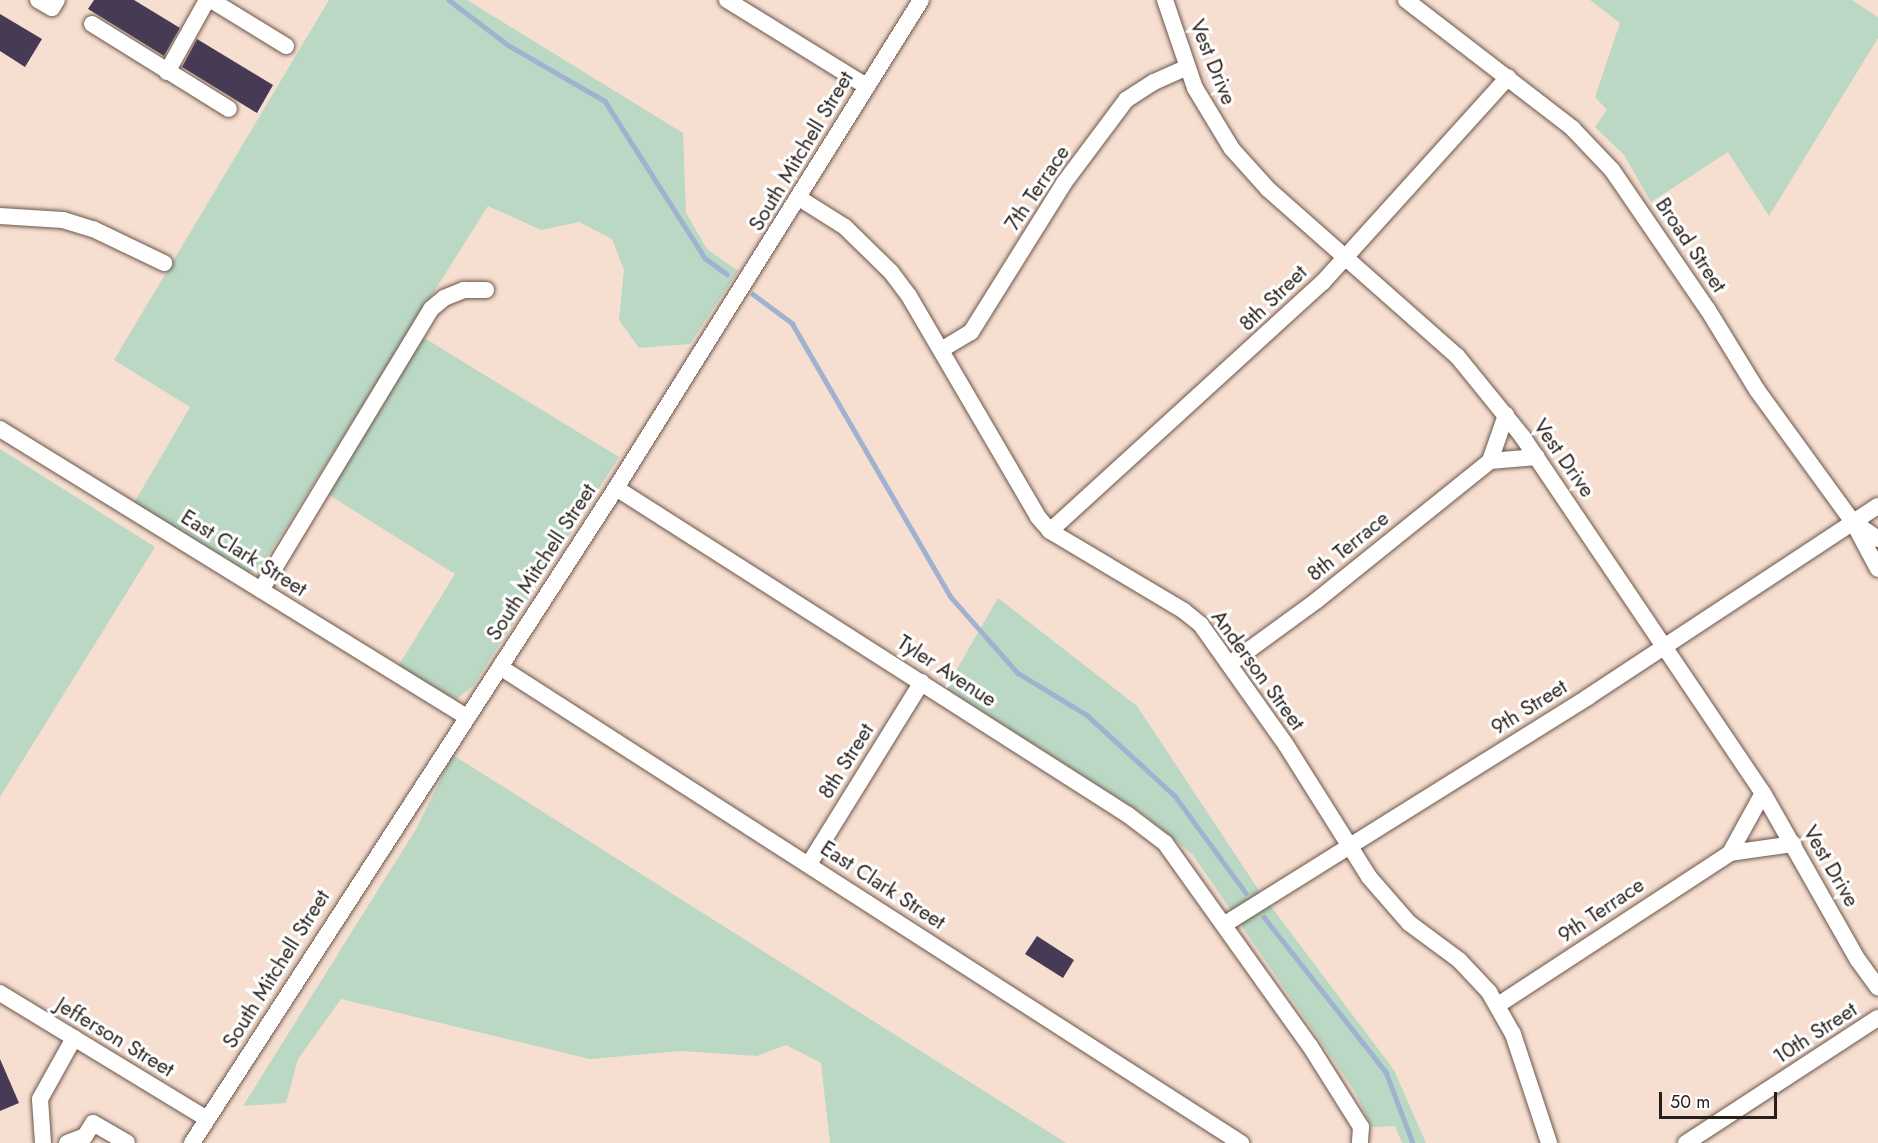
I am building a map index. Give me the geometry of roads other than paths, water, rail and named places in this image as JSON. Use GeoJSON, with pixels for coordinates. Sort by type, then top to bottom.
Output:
{"type":"FeatureCollection","features":[{"type":"Feature","properties":{"kind":"street"},"geometry":{"type":"LineString","coordinates":[[38,0],[52,8],[57,0]]}},
{"type":"Feature","properties":{"kind":"street"},"geometry":{"type":"LineString","coordinates":[[167,72],[209,0],[286,46]]}},
{"type":"Feature","properties":{"kind":"street"},"geometry":{"type":"LineString","coordinates":[[727,0],[866,86]]}},
{"type":"Feature","properties":{"kind":"street","name":"South Mitchell Street"},"geometry":{"type":"LineString","coordinates":[[192,1143],[465,716],[500,667],[616,488],[800,198],[866,86],[921,0]]}},
{"type":"Feature","properties":{"kind":"street","name":"Vest Drive"},"geometry":{"type":"LineString","coordinates":[[1165,0],[1186,68],[1214,123],[1232,149],[1268,189],[1347,256],[1457,356],[1537,457],[1662,648],[1762,794],[1878,988]]}},
{"type":"Feature","properties":{"kind":"street","name":"Broad Street"},"geometry":{"type":"LineString","coordinates":[[1406,0],[1572,128],[1612,170],[1696,291],[1757,390],[1853,522],[1878,568]]}},
{"type":"Feature","properties":{"kind":"street"},"geometry":{"type":"LineString","coordinates":[[92,24],[229,109]]}},
{"type":"Feature","properties":{"kind":"street","name":"7th Terrace"},"geometry":{"type":"LineString","coordinates":[[942,350],[971,332],[1064,183],[1126,100],[1154,82],[1186,68]]}},
{"type":"Feature","properties":{"kind":"street","name":"8th Street"},"geometry":{"type":"LineString","coordinates":[[1050,531],[1267,336],[1347,256],[1508,77]]}},
{"type":"Feature","properties":{"kind":"street","name":"Anderson Street"},"geometry":{"type":"LineString","coordinates":[[800,198],[845,226],[877,256],[909,296],[942,350],[990,440],[1050,531],[1184,611],[1202,625],[1231,663],[1347,847],[1409,923],[1459,960],[1498,1005],[1513,1034],[1549,1143]]}},
{"type":"Feature","properties":{"kind":"street"},"geometry":{"type":"LineString","coordinates":[[0,216],[63,220],[110,237],[164,263]]}},
{"type":"Feature","properties":{"kind":"street"},"geometry":{"type":"LineString","coordinates":[[261,590],[431,309],[444,298],[464,290],[486,290]]}},
{"type":"Feature","properties":{"kind":"street"},"geometry":{"type":"LineString","coordinates":[[1506,415],[1490,460],[1537,457]]}},
{"type":"Feature","properties":{"kind":"street","name":"East Clark Street"},"geometry":{"type":"LineString","coordinates":[[0,429],[465,716]]}},
{"type":"Feature","properties":{"kind":"street","name":"8th Terrace"},"geometry":{"type":"LineString","coordinates":[[1231,663],[1316,601],[1490,460]]}},
{"type":"Feature","properties":{"kind":"street","name":"Tyler Avenue"},"geometry":{"type":"LineString","coordinates":[[616,488],[1128,815],[1165,843],[1225,924]]}},
{"type":"Feature","properties":{"kind":"street","name":"9th Street"},"geometry":{"type":"LineString","coordinates":[[1225,924],[1662,648],[1878,506]]}},
{"type":"Feature","properties":{"kind":"street"},"geometry":{"type":"LineString","coordinates":[[1853,522],[1878,540]]}},
{"type":"Feature","properties":{"kind":"street","name":"East Clark Street"},"geometry":{"type":"LineString","coordinates":[[500,667],[1241,1143]]}},
{"type":"Feature","properties":{"kind":"street","name":"8th Street"},"geometry":{"type":"LineString","coordinates":[[809,864],[922,682]]}},
{"type":"Feature","properties":{"kind":"street","name":"9th Terrace"},"geometry":{"type":"LineString","coordinates":[[1730,853],[1762,794]]}},
{"type":"Feature","properties":{"kind":"street","name":"9th Terrace"},"geometry":{"type":"LineString","coordinates":[[1498,1005],[1730,853],[1793,844]]}},
{"type":"Feature","properties":{"kind":"street"},"geometry":{"type":"LineString","coordinates":[[1225,924],[1361,1127],[1360,1143]]}},
{"type":"Feature","properties":{"kind":"street","name":"Jefferson Street"},"geometry":{"type":"LineString","coordinates":[[0,993],[207,1119]]}},
{"type":"Feature","properties":{"kind":"street","name":"10th Street"},"geometry":{"type":"LineString","coordinates":[[1686,1143],[1878,1018]]}},
{"type":"Feature","properties":{"kind":"street"},"geometry":{"type":"LineString","coordinates":[[43,1143],[40,1099],[74,1038]]}},
{"type":"Feature","properties":{"kind":"street"},"geometry":{"type":"LineString","coordinates":[[67,1143],[85,1136],[93,1123],[127,1143]]}},
{"type":"Feature","properties":{"kind":"waterway"},"geometry":{"type":"LineString","coordinates":[[449,0],[508,45],[605,101],[705,258],[727,274]]}},
{"type":"Feature","properties":{"kind":"waterway"},"geometry":{"type":"LineString","coordinates":[[753,294],[792,323],[950,596],[1018,673],[1087,715],[1175,796],[1246,893]]}},
{"type":"Feature","properties":{"kind":"waterway"},"geometry":{"type":"LineString","coordinates":[[1264,917],[1386,1072],[1413,1143]]}}]}
